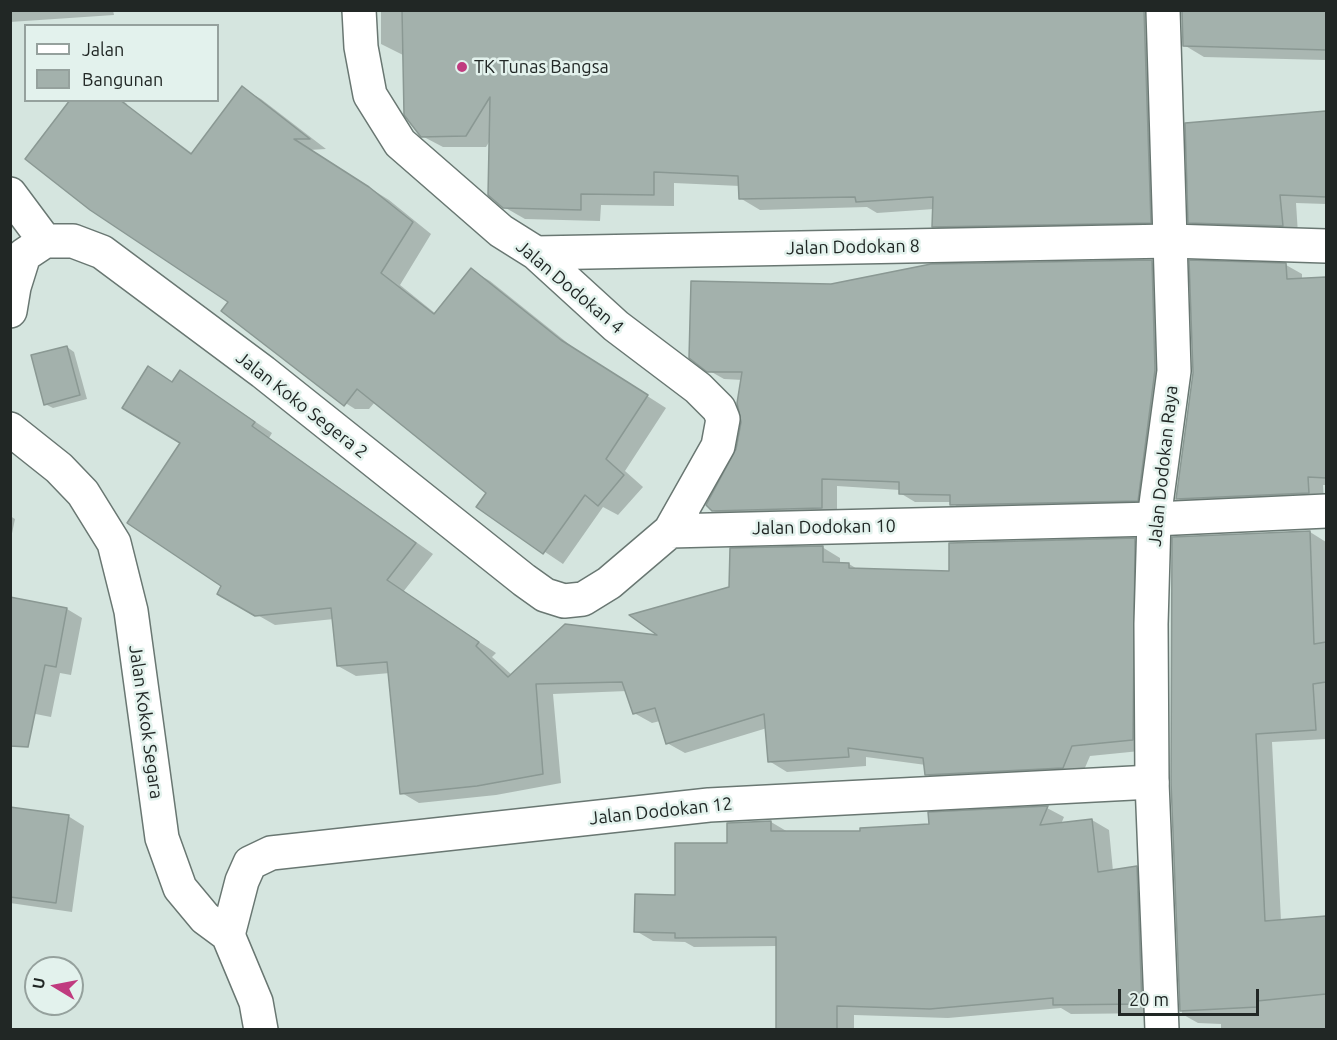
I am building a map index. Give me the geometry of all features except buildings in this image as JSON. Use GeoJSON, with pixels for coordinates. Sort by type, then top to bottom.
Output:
{"type":"FeatureCollection","features":[{"type":"Feature","properties":{"kind":"street","name":"Jalan Dodokan 4"},"geometry":{"type":"LineString","coordinates":[[359,10],[360,47],[370,94],[400,142],[501,231],[536,253],[616,326],[698,388],[719,409],[723,419],[718,446],[670,531]]}},
{"type":"Feature","properties":{"kind":"street","name":"Jalan Dodokan Raya"},"geometry":{"type":"LineString","coordinates":[[1162,1029],[1152,782],[1151,624],[1154,519],[1174,371],[1163,10]]}},
{"type":"Feature","properties":{"kind":"street"},"geometry":{"type":"LineString","coordinates":[[10,194],[59,241],[24,255],[10,311]]}},
{"type":"Feature","properties":{"kind":"street","name":"Jalan Koko Segera 2"},"geometry":{"type":"LineString","coordinates":[[59,241],[102,252],[263,372],[545,595],[564,601],[583,599],[609,584],[670,531]]}},
{"type":"Feature","properties":{"kind":"street","name":"Jalan Dodokan 8"},"geometry":{"type":"LineString","coordinates":[[536,253],[1171,241],[1326,246]]}},
{"type":"Feature","properties":{"kind":"street","name":"Jalan Kokok Segara"},"geometry":{"type":"LineString","coordinates":[[10,429],[59,468],[83,493],[114,543],[131,611],[162,838],[180,888],[205,918],[228,935]]}},
{"type":"Feature","properties":{"kind":"street","name":"Jalan Dodokan 10"},"geometry":{"type":"LineString","coordinates":[[670,531],[1154,519],[1326,511]]}},
{"type":"Feature","properties":{"kind":"street","name":"Jalan Dodokan 12"},"geometry":{"type":"LineString","coordinates":[[228,935],[242,881],[250,863],[271,853],[709,805],[1152,782]]}},
{"type":"Feature","properties":{"kind":"street"},"geometry":{"type":"LineString","coordinates":[[228,935],[256,1002],[261,1029]]}},
{"type":"Feature","properties":{"kind":"place","name":"TK Tunas Bangsa"},"geometry":{"type":"Point","coordinates":[462,67]}}]}
